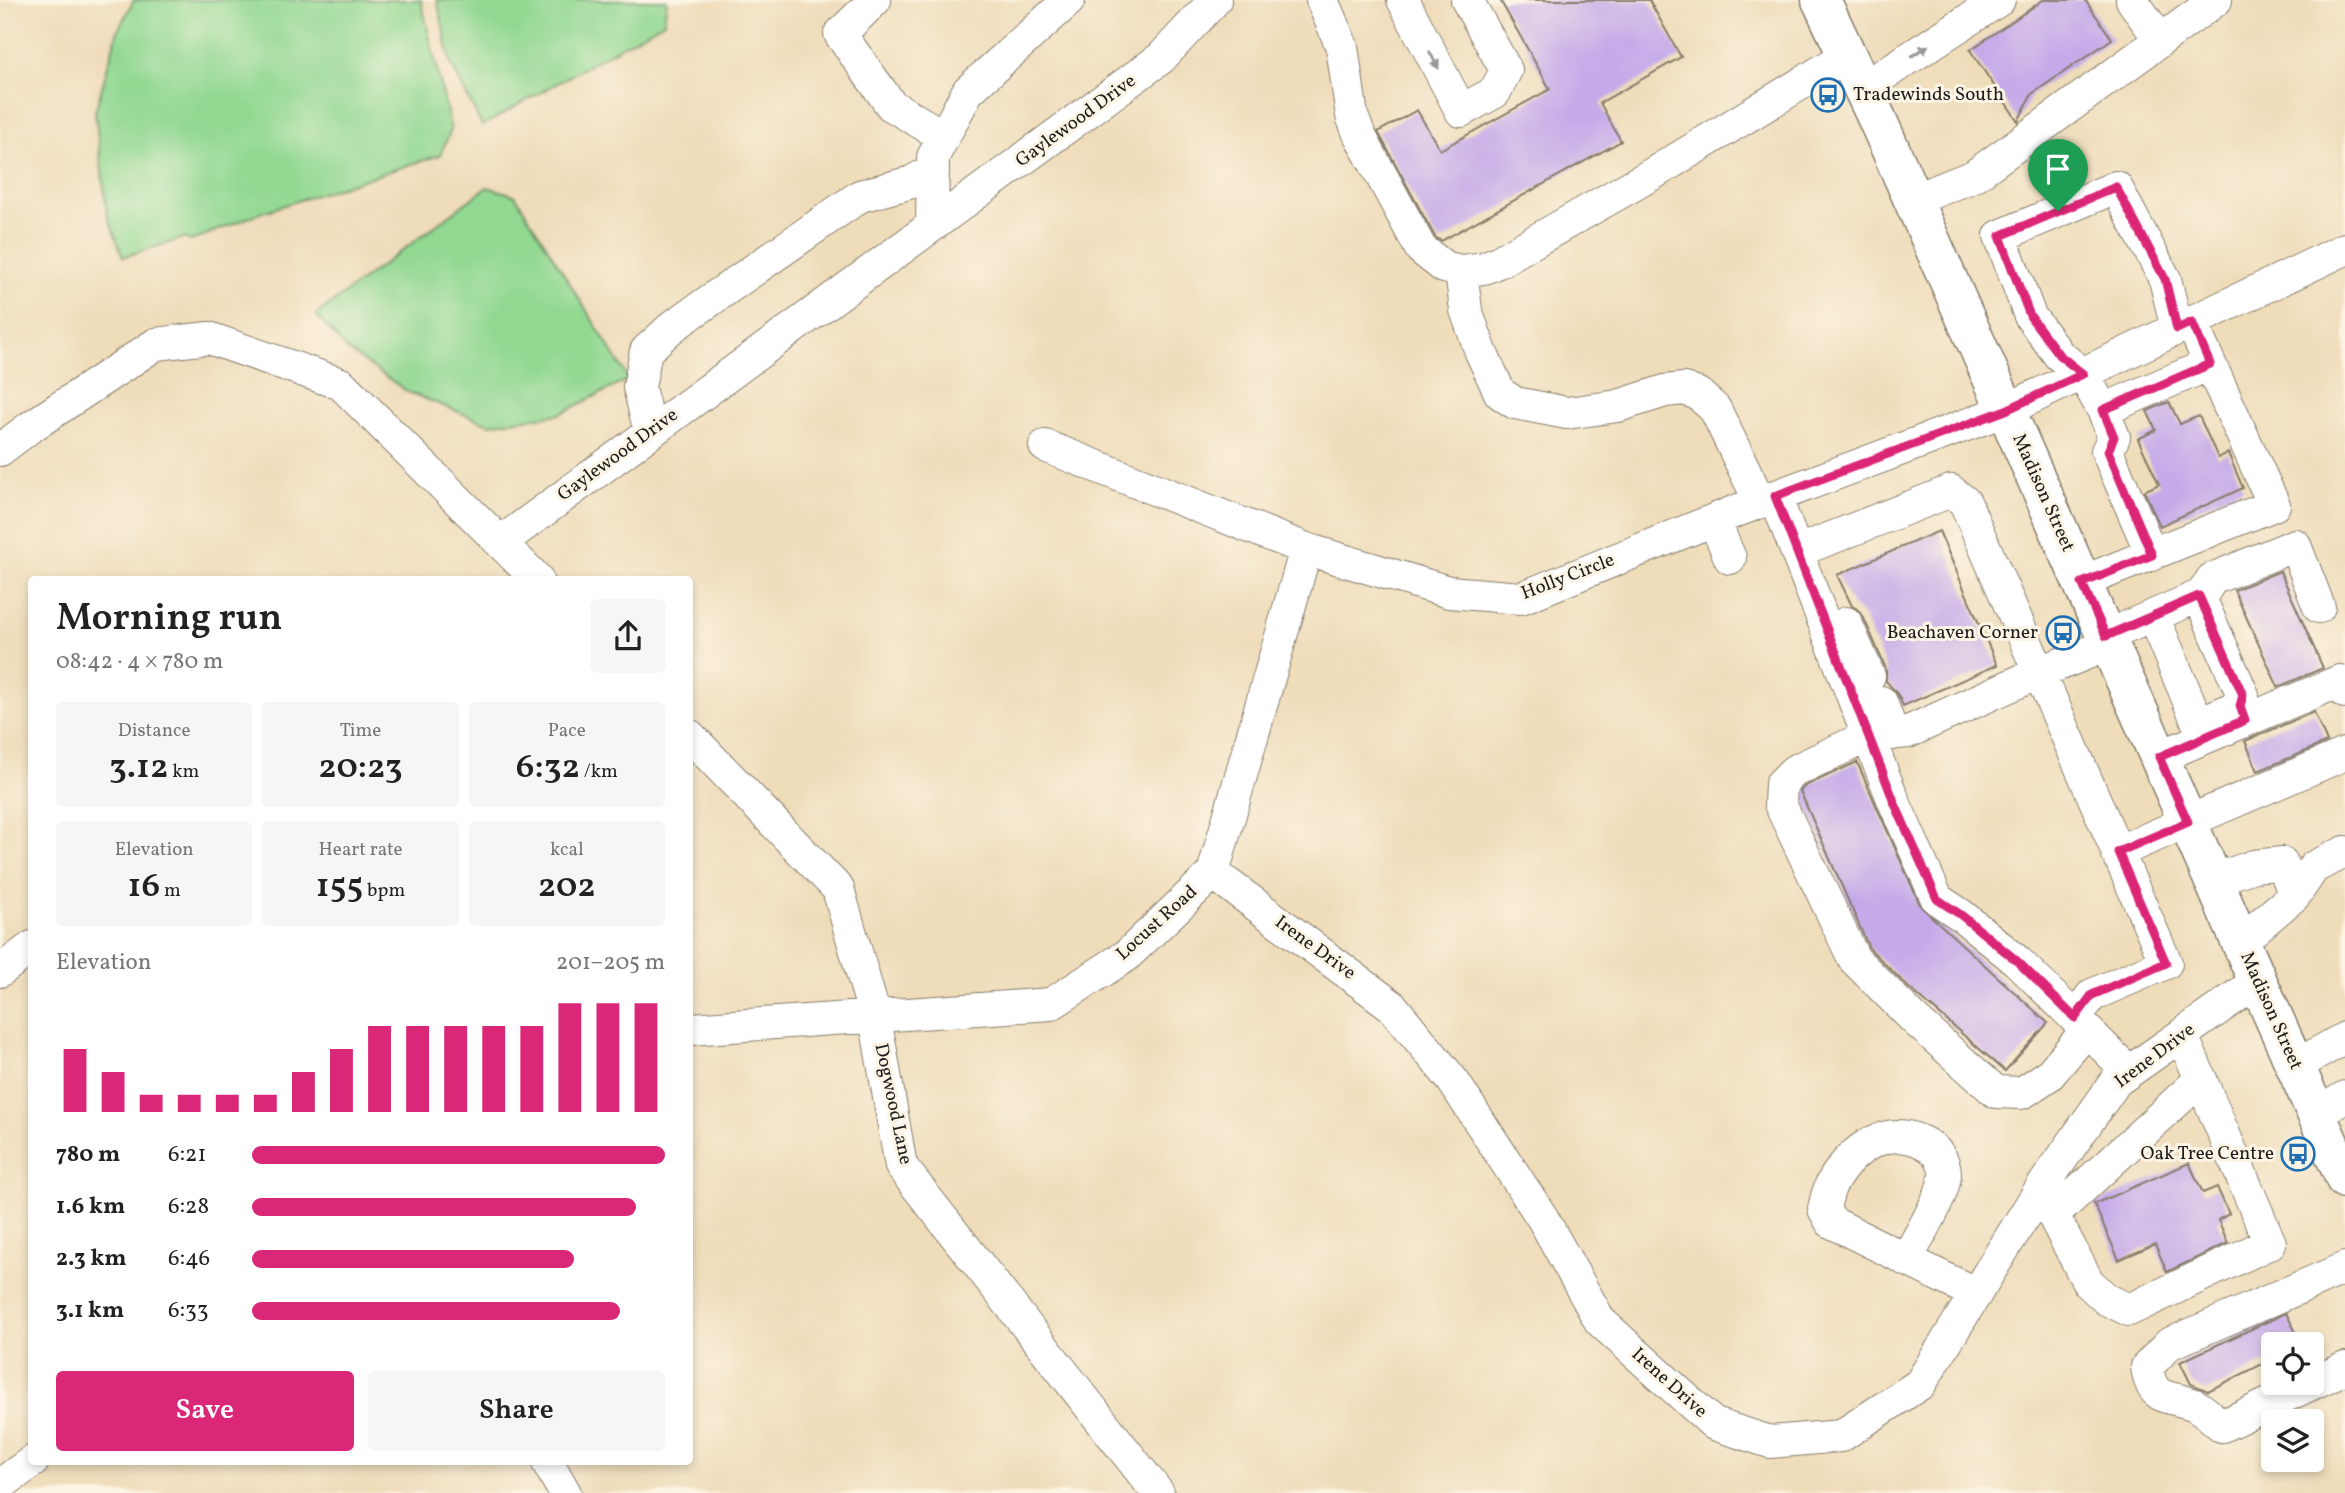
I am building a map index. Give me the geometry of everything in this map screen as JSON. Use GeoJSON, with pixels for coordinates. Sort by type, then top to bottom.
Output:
{"type":"FeatureCollection","features":[{"type":"Feature","properties":{"kind":"main road","name":"Madison Street"},"geometry":{"type":"LineString","coordinates":[[1821,0],[1913,200],[2295,1066],[2331,1106],[2345,1179]]}},
{"type":"Feature","properties":{"kind":"street"},"geometry":{"type":"LineString","coordinates":[[875,0],[840,34],[891,106],[943,136]]}},
{"type":"Feature","properties":{"kind":"street"},"geometry":{"type":"LineString","coordinates":[[932,226],[933,157],[968,91],[1069,0]]}},
{"type":"Feature","properties":{"kind":"street","name":"Gaylewood Drive"},"geometry":{"type":"LineString","coordinates":[[500,542],[1161,58],[1215,0]]}},
{"type":"Feature","properties":{"kind":"street"},"geometry":{"type":"LineString","coordinates":[[1322,0],[1342,47],[1352,116],[1360,136],[1421,249],[1444,267],[1461,271],[1484,268],[1498,262],[1654,173],[1999,0]]}},
{"type":"Feature","properties":{"kind":"street"},"geometry":{"type":"LineString","coordinates":[[1403,0],[1461,111],[1495,92],[1506,69],[1468,0]]}},
{"type":"Feature","properties":{"kind":"street"},"geometry":{"type":"LineString","coordinates":[[2132,0],[2160,40]]}},
{"type":"Feature","properties":{"kind":"street"},"geometry":{"type":"LineString","coordinates":[[1913,200],[1974,176],[2216,0]]}},
{"type":"Feature","properties":{"kind":"street"},"geometry":{"type":"LineString","coordinates":[[650,432],[639,387],[646,351],[672,327],[860,196],[912,182],[933,170]]}},
{"type":"Feature","properties":{"kind":"street"},"geometry":{"type":"LineString","coordinates":[[2082,583],[2152,555],[2274,505],[2210,364],[2184,326],[2165,279],[2116,187],[2000,236],[2030,316],[2059,355],[2083,374],[2103,410],[2114,437],[2108,451],[2152,555]]}},
{"type":"Feature","properties":{"kind":"street","name":"Holly Circle"},"geometry":{"type":"LineString","coordinates":[[1045,446],[1306,548],[1449,592],[1521,598],[1768,499],[2006,410],[2345,249]]}},
{"type":"Feature","properties":{"kind":"street"},"geometry":{"type":"LineString","coordinates":[[1461,271],[1466,310],[1481,352],[1500,393],[1515,403],[1567,413],[1618,406],[1665,391],[1684,389],[1698,394],[1715,409],[1801,560],[1881,735]]}},
{"type":"Feature","properties":{"kind":"street"},"geometry":{"type":"LineString","coordinates":[[0,450],[156,344],[209,338],[341,384],[534,576]]}},
{"type":"Feature","properties":{"kind":"street"},"geometry":{"type":"LineString","coordinates":[[2103,410],[2210,364]]}},
{"type":"Feature","properties":{"kind":"street"},"geometry":{"type":"LineString","coordinates":[[1801,560],[1951,491],[1965,502],[2038,673],[2166,963],[2092,995],[2081,1024],[2049,1075],[2022,1093],[1996,1092],[1914,1019],[1854,959],[1780,804],[1781,784],[1794,771],[1881,735],[1908,732],[2038,673],[2108,640],[2153,616],[2199,596],[2200,598]]}},
{"type":"Feature","properties":{"kind":"street"},"geometry":{"type":"LineString","coordinates":[[1714,520],[1730,558]]}},
{"type":"Feature","properties":{"kind":"street"},"geometry":{"type":"LineString","coordinates":[[2200,598],[2212,579],[2295,545],[2319,607]]}},
{"type":"Feature","properties":{"kind":"street","name":"Locust Road"},"geometry":{"type":"LineString","coordinates":[[693,1029],[1051,1004],[1126,956],[1213,873],[1306,548]]}},
{"type":"Feature","properties":{"kind":"street"},"geometry":{"type":"LineString","coordinates":[[1801,560],[1829,586],[1875,689],[1895,804],[1937,899],[2017,961],[2130,1072]]}},
{"type":"Feature","properties":{"kind":"street"},"geometry":{"type":"LineString","coordinates":[[2200,598],[2243,695],[2243,713]]}},
{"type":"Feature","properties":{"kind":"street"},"geometry":{"type":"LineString","coordinates":[[2153,616],[2198,723],[2243,713],[2340,681],[2345,692]]}},
{"type":"Feature","properties":{"kind":"street"},"geometry":{"type":"LineString","coordinates":[[2159,757],[2243,713]]}},
{"type":"Feature","properties":{"kind":"street","name":"Dogwood Lane"},"geometry":{"type":"LineString","coordinates":[[693,739],[838,889],[875,1017],[901,1166],[1158,1493]]}},
{"type":"Feature","properties":{"kind":"street"},"geometry":{"type":"LineString","coordinates":[[2118,852],[2345,754]]}},
{"type":"Feature","properties":{"kind":"street"},"geometry":{"type":"LineString","coordinates":[[2241,941],[2295,895],[2314,867],[2345,852]]}},
{"type":"Feature","properties":{"kind":"street"},"geometry":{"type":"LineString","coordinates":[[2213,880],[2254,866],[2282,863],[2295,895]]}},
{"type":"Feature","properties":{"kind":"street","name":"Irene Drive"},"geometry":{"type":"LineString","coordinates":[[1213,873],[1392,1006],[1454,1081],[1543,1219],[1600,1321],[1714,1424],[1770,1442],[1841,1436],[1920,1384],[1976,1294],[2047,1202],[2116,1081],[2258,981]]}},
{"type":"Feature","properties":{"kind":"street"},"geometry":{"type":"LineString","coordinates":[[0,971],[28,950]]}},
{"type":"Feature","properties":{"kind":"street"},"geometry":{"type":"LineString","coordinates":[[2182,1035],[2201,1079],[2270,1242],[2129,1310],[2106,1299],[2088,1282],[2047,1202],[2201,1079]]}},
{"type":"Feature","properties":{"kind":"street"},"geometry":{"type":"LineString","coordinates":[[2295,1066],[2345,1038]]}},
{"type":"Feature","properties":{"kind":"street"},"geometry":{"type":"LineString","coordinates":[[1906,1260],[1976,1294]]}},
{"type":"Feature","properties":{"kind":"street"},"geometry":{"type":"LineString","coordinates":[[2345,1268],[2169,1345],[2147,1367],[2149,1383],[2161,1396],[2198,1407],[2222,1426],[2345,1368]]}},
{"type":"Feature","properties":{"kind":"street"},"geometry":{"type":"LineString","coordinates":[[0,1485],[28,1465]]}},
{"type":"Feature","properties":{"kind":"street"},"geometry":{"type":"LineString","coordinates":[[549,1465],[565,1493]]}},
{"type":"Feature","properties":{"kind":"green space"},"geometry":{"type":"Polygon","coordinates":[[[134,0],[421,0],[451,130],[440,155],[260,213],[191,241],[184,238],[123,257],[107,214],[95,112],[118,30],[134,0]]]}},
{"type":"Feature","properties":{"kind":"green space"},"geometry":{"type":"Polygon","coordinates":[[[437,0],[667,0],[664,22],[482,126],[451,64],[437,0]]]}},
{"type":"Feature","properties":{"kind":"green space"},"geometry":{"type":"Polygon","coordinates":[[[487,187],[515,195],[629,379],[560,414],[489,424],[408,392],[347,350],[316,315],[487,187]]]}},
{"type":"Feature","properties":{"kind":"building"},"geometry":{"type":"Polygon","coordinates":[[[1500,0],[1649,0],[1681,57],[1600,103],[1621,141],[1441,241],[1435,237],[1378,132],[1417,110],[1440,150],[1550,89],[1500,0]]]}},
{"type":"Feature","properties":{"kind":"building"},"geometry":{"type":"Polygon","coordinates":[[[2043,0],[2085,0],[2112,39],[2032,94],[2018,121],[1970,50],[2043,0]]]}},
{"type":"Feature","properties":{"kind":"building"},"geometry":{"type":"Polygon","coordinates":[[[2169,402],[2180,424],[2199,416],[2218,458],[2228,453],[2243,488],[2160,526],[2144,491],[2159,484],[2138,439],[2156,430],[2147,411],[2169,402]]]}},
{"type":"Feature","properties":{"kind":"building"},"geometry":{"type":"Polygon","coordinates":[[[1939,531],[1997,665],[1903,706],[1886,681],[1886,669],[1863,616],[1852,606],[1837,575],[1939,531]]]}},
{"type":"Feature","properties":{"kind":"building"},"geometry":{"type":"Polygon","coordinates":[[[2280,571],[2323,668],[2278,687],[2234,590],[2280,571]]]}},
{"type":"Feature","properties":{"kind":"building"},"geometry":{"type":"Polygon","coordinates":[[[2314,712],[2327,742],[2258,771],[2245,741],[2314,712]]]}},
{"type":"Feature","properties":{"kind":"building"},"geometry":{"type":"Polygon","coordinates":[[[1857,762],[1921,907],[2048,1023],[2005,1071],[1908,987],[1869,948],[1800,791],[1805,786],[1857,762]]]}},
{"type":"Feature","properties":{"kind":"building"},"geometry":{"type":"Polygon","coordinates":[[[2189,1163],[2203,1193],[2217,1187],[2229,1214],[2218,1220],[2228,1243],[2167,1272],[2155,1244],[2119,1260],[2094,1204],[2189,1163]]]}},
{"type":"Feature","properties":{"kind":"building"},"geometry":{"type":"Polygon","coordinates":[[[2286,1313],[2296,1332],[2261,1332],[2261,1365],[2208,1391],[2191,1384],[2180,1362],[2286,1313]]]}},
{"type":"Feature","properties":{"kind":"place","name":"Tradewinds South"},"geometry":{"type":"Point","coordinates":[1828,95]}},
{"type":"Feature","properties":{"kind":"place","name":"Beachaven Corner"},"geometry":{"type":"Point","coordinates":[2063,633]}},
{"type":"Feature","properties":{"kind":"place","name":"Oak Tree Centre"},"geometry":{"type":"Point","coordinates":[2298,1154]}},
{"type":"Feature","properties":{"kind":"route"},"geometry":{"type":"LineString","coordinates":[[2116,187],[2165,279],[2177,329],[2192,322],[2210,364],[2103,410],[2114,437],[2108,451],[2152,555],[2082,583],[2106,636],[2199,596],[2243,695],[2240,706],[2245,720],[2159,757],[2188,822],[2118,852],[2166,963],[2092,995],[2075,1018],[2017,961],[1937,899],[1895,804],[1775,496],[2006,410],[2083,374],[2059,355],[2030,316],[2000,236],[2058,211],[2116,187]]}}]}
